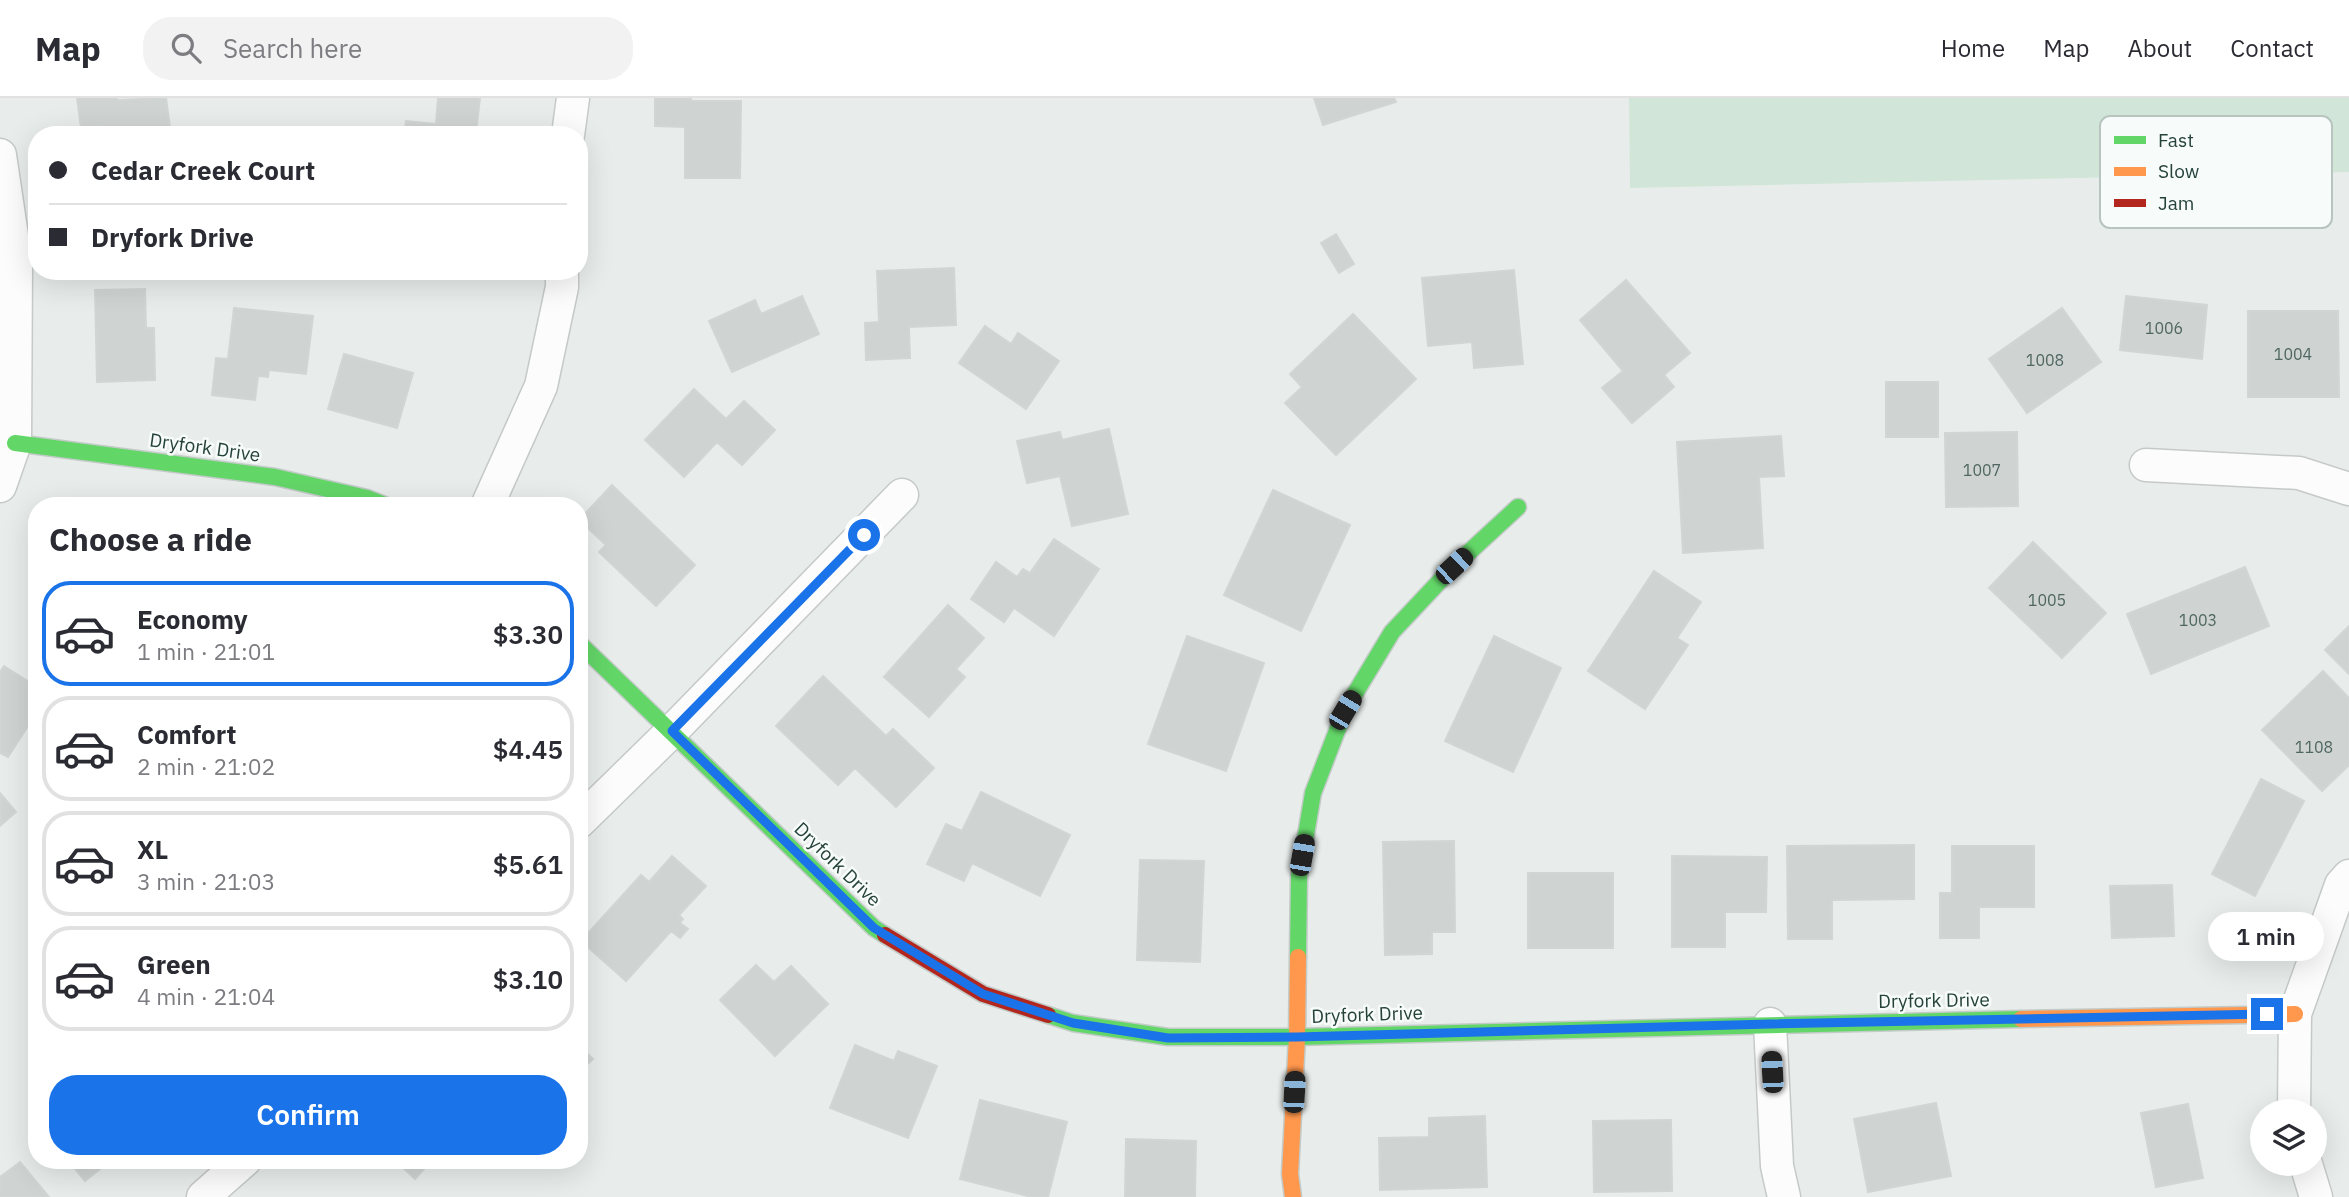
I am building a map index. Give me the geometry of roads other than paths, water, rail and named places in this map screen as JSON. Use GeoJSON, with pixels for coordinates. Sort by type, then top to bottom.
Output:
{"type":"FeatureCollection","features":[{"type":"Feature","properties":{"kind":"street"},"geometry":{"type":"LineString","coordinates":[[569,126],[573,98]]}},
{"type":"Feature","properties":{"kind":"street"},"geometry":{"type":"LineString","coordinates":[[0,155],[16,263],[15,443],[0,486]]}},
{"type":"Feature","properties":{"kind":"street"},"geometry":{"type":"LineString","coordinates":[[491,497],[541,386],[562,280]]}},
{"type":"Feature","properties":{"kind":"street","name":"Dryfork Drive"},"geometry":{"type":"LineString","coordinates":[[15,443],[275,478],[363,497]]}},
{"type":"Feature","properties":{"kind":"street"},"geometry":{"type":"LineString","coordinates":[[2146,465],[2299,473],[2349,489]]}},
{"type":"Feature","properties":{"kind":"street"},"geometry":{"type":"LineString","coordinates":[[588,813],[902,495]]}},
{"type":"Feature","properties":{"kind":"street"},"geometry":{"type":"LineString","coordinates":[[1293,1197],[1290,1174],[1297,1037],[1299,876],[1313,793],[1345,710],[1392,632],[1454,566],[1518,508]]}},
{"type":"Feature","properties":{"kind":"street","name":"Dryfork Drive"},"geometry":{"type":"LineString","coordinates":[[588,652],[874,928],[983,994],[1073,1023],[1168,1038],[2295,1014]]}},
{"type":"Feature","properties":{"kind":"street"},"geometry":{"type":"LineString","coordinates":[[2294,1099],[2295,1014],[2341,885],[2349,876]]}},
{"type":"Feature","properties":{"kind":"street"},"geometry":{"type":"LineString","coordinates":[[1770,1024],[1777,1167],[1784,1197]]}},
{"type":"Feature","properties":{"kind":"street"},"geometry":{"type":"LineString","coordinates":[[203,1197],[235,1169]]}},
{"type":"Feature","properties":{"kind":"street"},"geometry":{"type":"LineString","coordinates":[[2310,1176],[2316,1197]]}}]}
